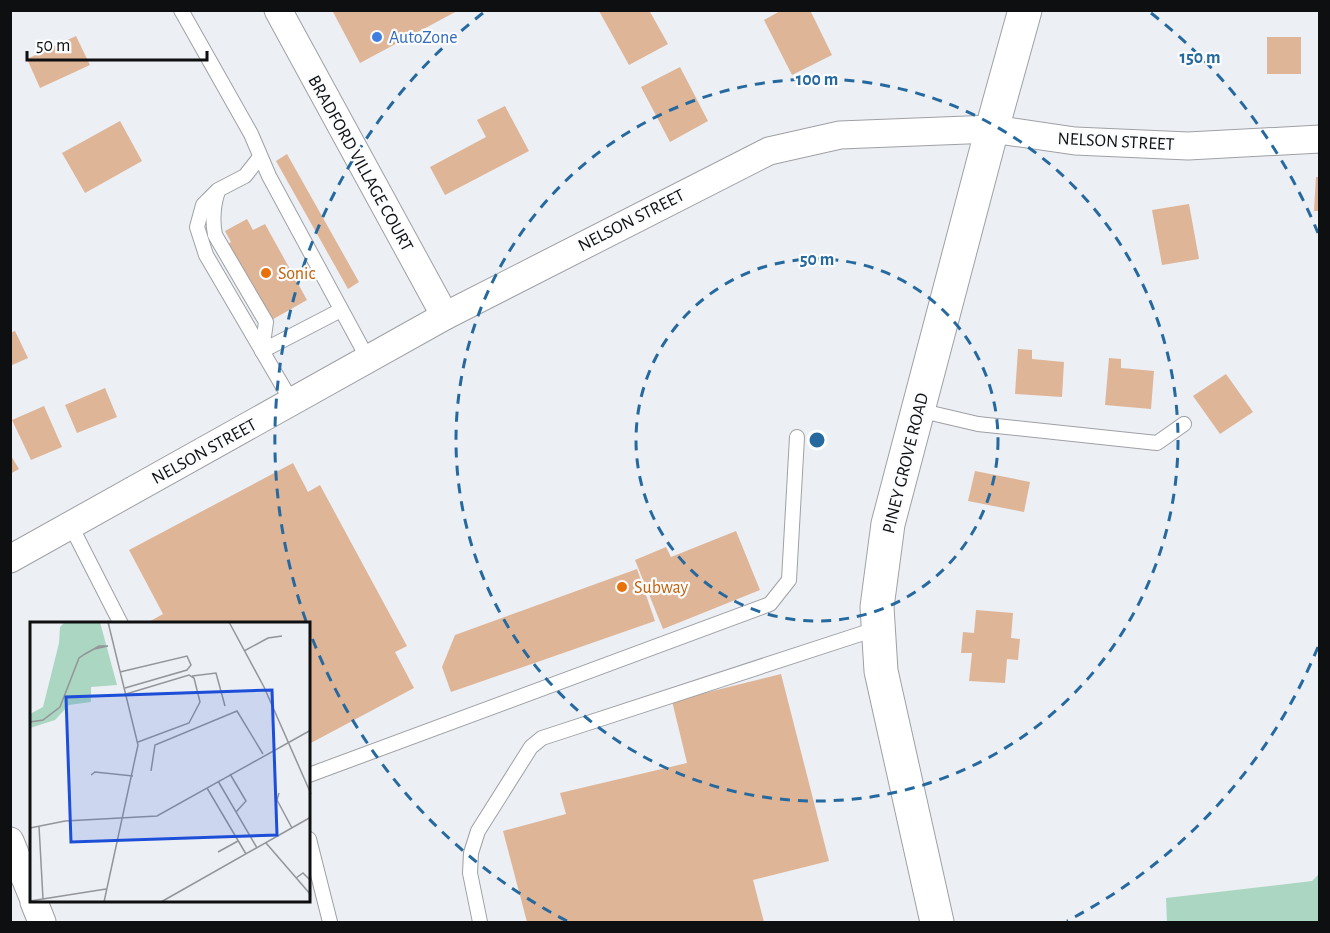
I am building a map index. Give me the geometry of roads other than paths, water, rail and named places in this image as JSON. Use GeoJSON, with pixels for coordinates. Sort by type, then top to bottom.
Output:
{"type":"FeatureCollection","features":[{"type":"Feature","properties":{"kind":"main road","name":"PINEY GROVE ROAD"},"geometry":{"type":"LineString","coordinates":[[938,922],[881,671],[878,607],[888,524],[1025,10]]}},
{"type":"Feature","properties":{"kind":"street","name":"BRADFORD VILLAGE COURT"},"geometry":{"type":"LineString","coordinates":[[278,10],[445,316]]}},
{"type":"Feature","properties":{"kind":"street","name":"NELSON STREET"},"geometry":{"type":"LineString","coordinates":[[10,560],[445,316],[769,151],[840,135],[992,129],[1075,141],[1188,146],[1320,139]]}},
{"type":"Feature","properties":{"kind":"street"},"geometry":{"type":"LineString","coordinates":[[10,841],[30,890]]}},
{"type":"Feature","properties":{"kind":"street"},"geometry":{"type":"LineString","coordinates":[[34,903],[42,922]]}},
{"type":"Feature","properties":{"kind":"lane"},"geometry":{"type":"LineString","coordinates":[[181,10],[251,134],[260,157],[368,359]]}},
{"type":"Feature","properties":{"kind":"lane"},"geometry":{"type":"LineString","coordinates":[[260,157],[245,176],[218,190],[213,204],[213,220],[215,235],[266,322],[262,351],[291,402]]}},
{"type":"Feature","properties":{"kind":"lane"},"geometry":{"type":"LineString","coordinates":[[262,351],[341,310]]}},
{"type":"Feature","properties":{"kind":"lane"},"geometry":{"type":"LineString","coordinates":[[918,410],[978,424],[1157,443],[1184,424]]}},
{"type":"Feature","properties":{"kind":"lane"},"geometry":{"type":"LineString","coordinates":[[310,775],[770,604],[789,580],[797,437]]}},
{"type":"Feature","properties":{"kind":"lane"},"geometry":{"type":"LineString","coordinates":[[71,526],[120,622]]}},
{"type":"Feature","properties":{"kind":"lane"},"geometry":{"type":"LineString","coordinates":[[480,922],[470,873],[471,852],[478,831],[531,747],[542,738],[879,628]]}},
{"type":"Feature","properties":{"kind":"lane"},"geometry":{"type":"LineString","coordinates":[[310,843],[330,922]]}},
{"type":"Feature","properties":{"kind":"place","name":"AutoZone"},"geometry":{"type":"Point","coordinates":[377,37]}},
{"type":"Feature","properties":{"kind":"place","name":"Sonic"},"geometry":{"type":"Point","coordinates":[266,273]}},
{"type":"Feature","properties":{"kind":"place","name":"Subway"},"geometry":{"type":"Point","coordinates":[622,587]}}]}
